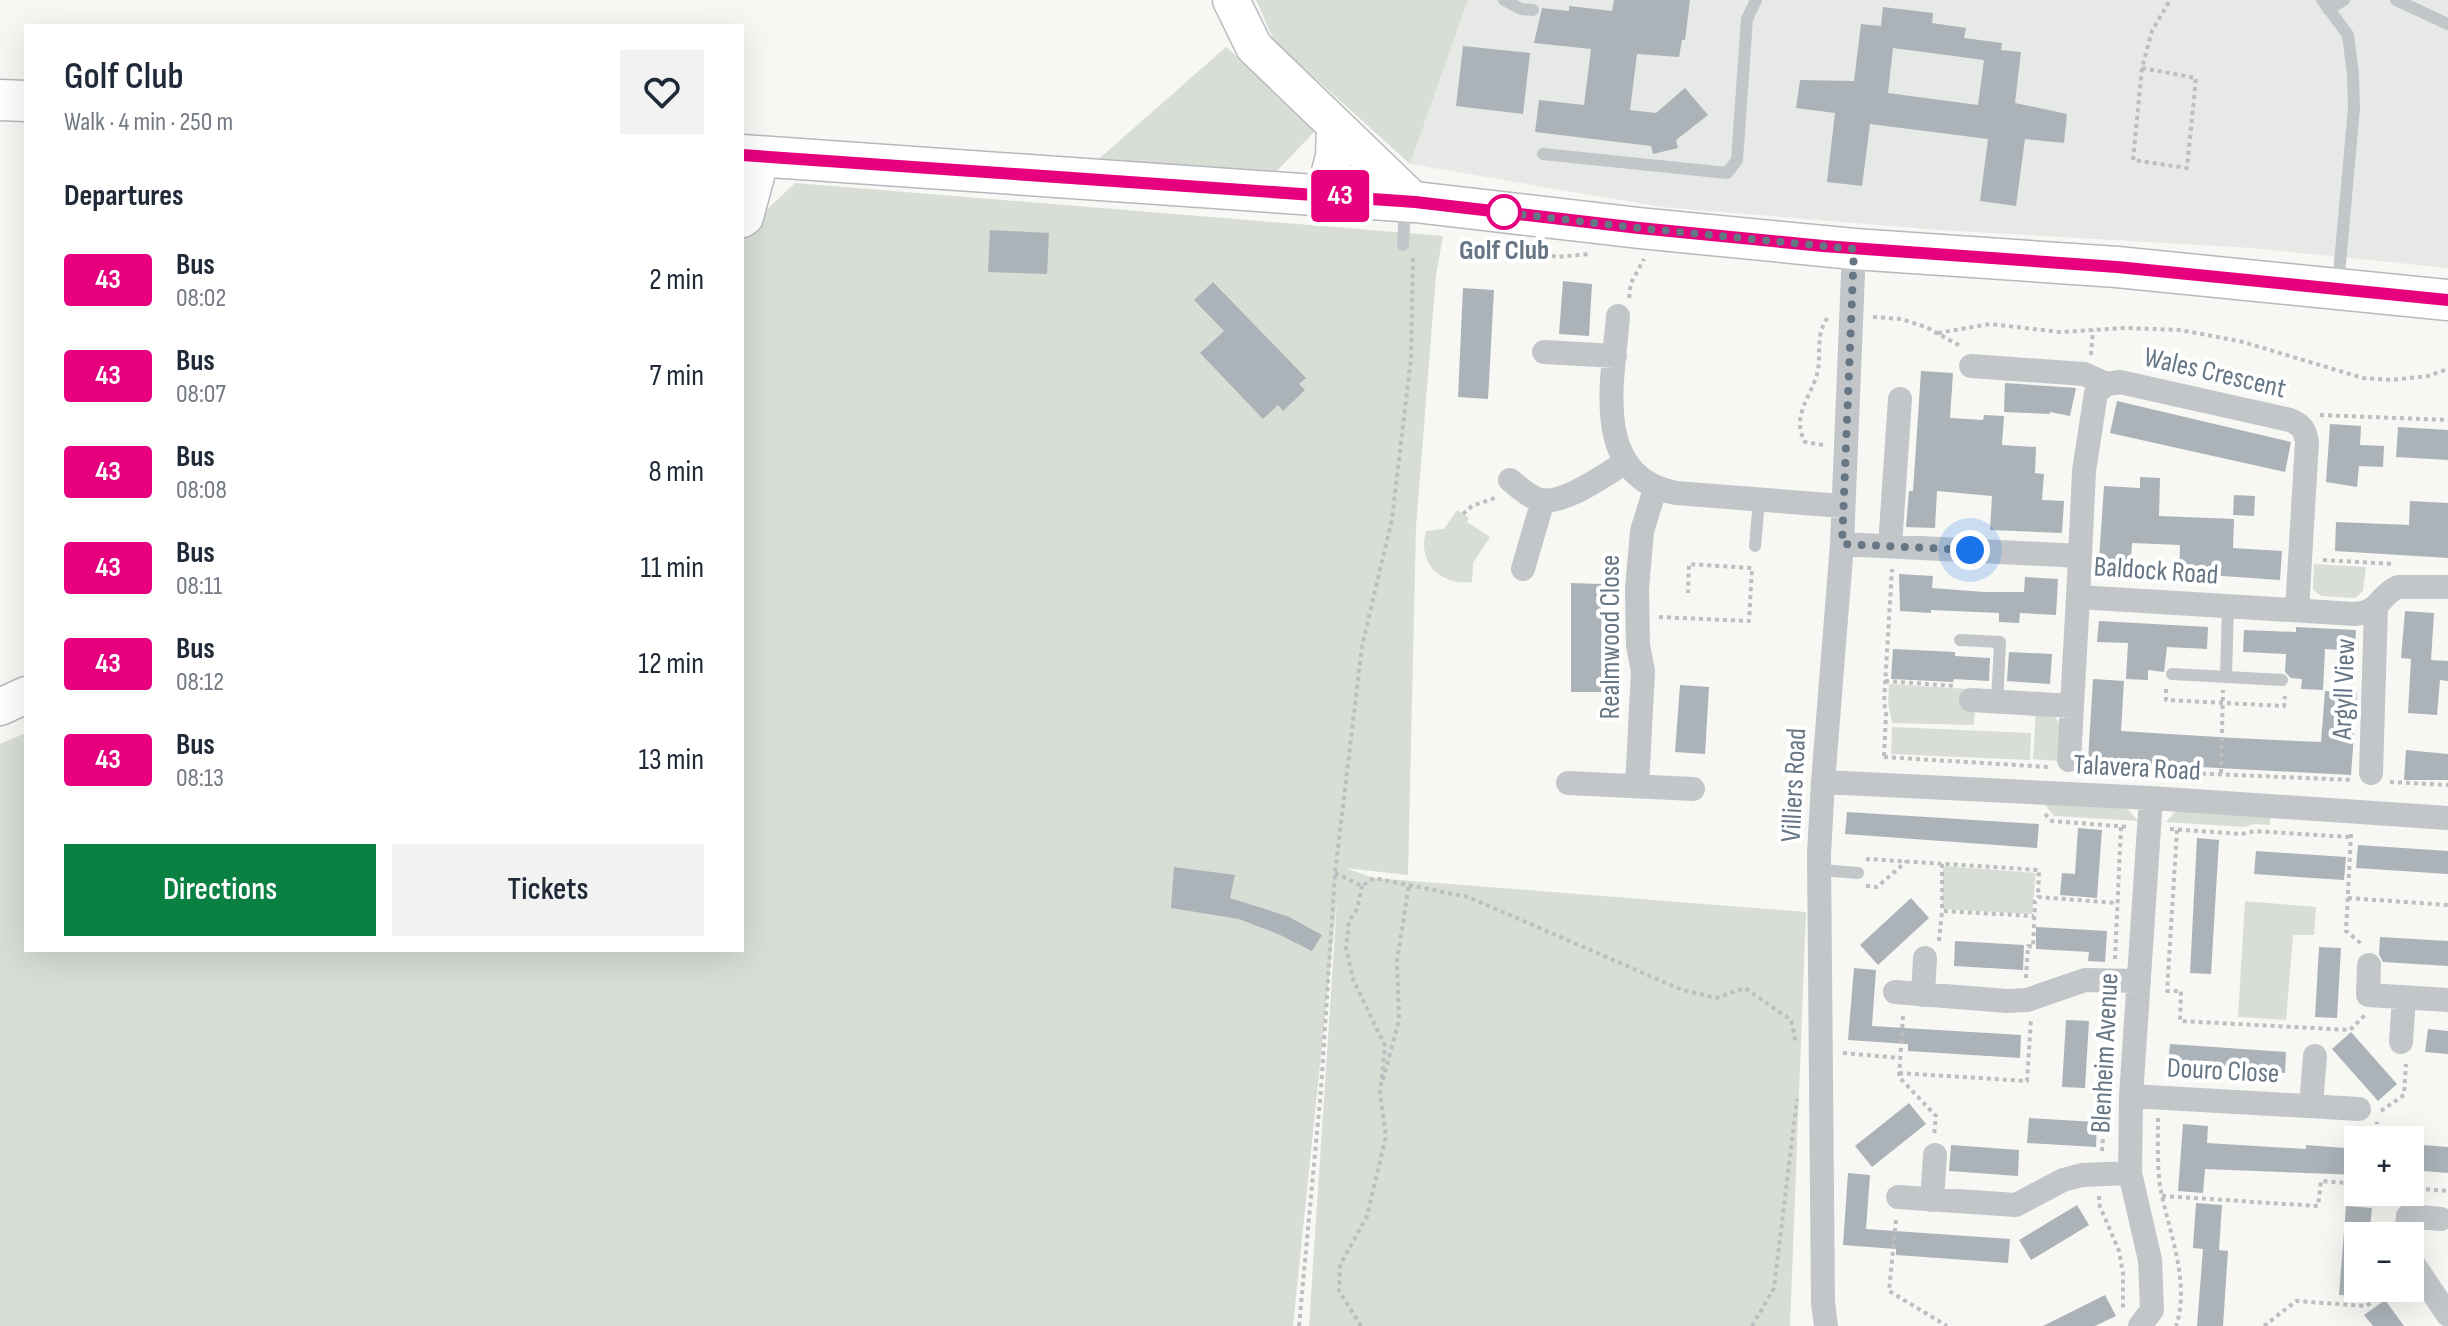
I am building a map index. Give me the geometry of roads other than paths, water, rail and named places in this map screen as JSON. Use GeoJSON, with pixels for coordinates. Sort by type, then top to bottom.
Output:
{"type":"FeatureCollection","features":[{"type":"Feature","properties":{"kind":"main road"},"geometry":{"type":"LineString","coordinates":[[0,100],[24,101]]}},
{"type":"Feature","properties":{"kind":"main road"},"geometry":{"type":"LineString","coordinates":[[752,156],[1410,202],[1854,249],[2117,267],[2448,300]]}},
{"type":"Feature","properties":{"kind":"street"},"geometry":{"type":"LineString","coordinates":[[1231,0],[1254,47],[1410,202]]}},
{"type":"Feature","properties":{"kind":"street"},"geometry":{"type":"LineString","coordinates":[[1324,195],[1334,156],[1335,127]]}},
{"type":"Feature","properties":{"kind":"street"},"geometry":{"type":"LineString","coordinates":[[744,218],[752,156]]}},
{"type":"Feature","properties":{"kind":"street","name":"Villiers Road"},"geometry":{"type":"LineString","coordinates":[[1826,1326],[1823,1303],[1820,870],[1823,782],[1842,544],[1854,249]]}},
{"type":"Feature","properties":{"kind":"street"},"geometry":{"type":"LineString","coordinates":[[1618,316],[1612,424],[1615,441],[1626,462],[1655,489],[1842,506]]}},
{"type":"Feature","properties":{"kind":"street"},"geometry":{"type":"LineString","coordinates":[[1544,352],[1615,356]]}},
{"type":"Feature","properties":{"kind":"street"},"geometry":{"type":"LineString","coordinates":[[1971,366],[2084,374],[2106,384]]}},
{"type":"Feature","properties":{"kind":"street","name":"Wales Crescent"},"geometry":{"type":"LineString","coordinates":[[2080,556],[2085,464],[2096,393],[2106,384],[2120,382],[2290,420],[2302,427],[2307,442],[2297,610]]}},
{"type":"Feature","properties":{"kind":"street"},"geometry":{"type":"LineString","coordinates":[[1891,556],[1900,399]]}},
{"type":"Feature","properties":{"kind":"street"},"geometry":{"type":"LineString","coordinates":[[1512,482],[1543,500],[1573,493],[1626,462]]}},
{"type":"Feature","properties":{"kind":"street","name":"Realmwood Close"},"geometry":{"type":"LineString","coordinates":[[1637,786],[1643,671],[1636,616],[1642,531],[1655,489]]}},
{"type":"Feature","properties":{"kind":"street"},"geometry":{"type":"LineString","coordinates":[[1523,569],[1543,500]]}},
{"type":"Feature","properties":{"kind":"street","name":"Baldock Road"},"geometry":{"type":"LineString","coordinates":[[1842,544],[1891,556],[2080,556],[2078,597],[2355,614],[2376,608],[2391,590],[2398,587],[2448,587]]}},
{"type":"Feature","properties":{"kind":"street"},"geometry":{"type":"LineString","coordinates":[[2069,766],[2078,597]]}},
{"type":"Feature","properties":{"kind":"street","name":"Argyll View"},"geometry":{"type":"LineString","coordinates":[[2369,778],[2376,608]]}},
{"type":"Feature","properties":{"kind":"street"},"geometry":{"type":"LineString","coordinates":[[0,707],[24,696]]}},
{"type":"Feature","properties":{"kind":"street"},"geometry":{"type":"LineString","coordinates":[[1981,701],[2072,706]]}},
{"type":"Feature","properties":{"kind":"street","name":"Talavera Road"},"geometry":{"type":"LineString","coordinates":[[1823,782],[2151,798],[2448,818]]}},
{"type":"Feature","properties":{"kind":"street"},"geometry":{"type":"LineString","coordinates":[[1568,783],[1693,789]]}},
{"type":"Feature","properties":{"kind":"street","name":"Blenheim Avenue"},"geometry":{"type":"LineString","coordinates":[[2146,1318],[2150,1260],[2130,1173],[2131,1096],[2151,798]]}},
{"type":"Feature","properties":{"kind":"street"},"geometry":{"type":"LineString","coordinates":[[1925,958],[1908,993],[2007,1001],[2029,999],[2085,980],[2139,981]]}},
{"type":"Feature","properties":{"kind":"street"},"geometry":{"type":"LineString","coordinates":[[2369,965],[2368,995],[2448,1000]]}},
{"type":"Feature","properties":{"kind":"street"},"geometry":{"type":"LineString","coordinates":[[2401,1042],[2404,997]]}},
{"type":"Feature","properties":{"kind":"street","name":"Douro Close"},"geometry":{"type":"LineString","coordinates":[[2311,1106],[2315,1056]]}},
{"type":"Feature","properties":{"kind":"street","name":"Douro Close"},"geometry":{"type":"LineString","coordinates":[[2131,1096],[2359,1109]]}},
{"type":"Feature","properties":{"kind":"street"},"geometry":{"type":"LineString","coordinates":[[1932,1200],[1935,1155]]}},
{"type":"Feature","properties":{"kind":"street"},"geometry":{"type":"LineString","coordinates":[[1898,1197],[2016,1205],[2063,1180],[2082,1175],[2130,1173]]}},
{"type":"Feature","properties":{"kind":"street"},"geometry":{"type":"LineString","coordinates":[[2407,1222],[2408,1216],[2441,1219]]}},
{"type":"Feature","properties":{"kind":"street"},"geometry":{"type":"LineString","coordinates":[[2424,1280],[2448,1315]]}},
{"type":"Feature","properties":{"kind":"lane"},"geometry":{"type":"LineString","coordinates":[[1504,0],[1521,9],[1533,10]]}},
{"type":"Feature","properties":{"kind":"lane"},"geometry":{"type":"LineString","coordinates":[[1543,154],[1727,173],[1737,160],[1747,19],[1756,0]]}},
{"type":"Feature","properties":{"kind":"lane"},"geometry":{"type":"LineString","coordinates":[[2338,288],[2354,108],[2353,75],[2348,35],[2325,4],[2344,0]]}},
{"type":"Feature","properties":{"kind":"lane"},"geometry":{"type":"LineString","coordinates":[[2396,0],[2448,24]]}},
{"type":"Feature","properties":{"kind":"lane"},"geometry":{"type":"LineString","coordinates":[[1408,247],[1410,202]]}},
{"type":"Feature","properties":{"kind":"lane"},"geometry":{"type":"LineString","coordinates":[[1755,546],[1759,500]]}},
{"type":"Feature","properties":{"kind":"lane"},"geometry":{"type":"LineString","coordinates":[[2226,676],[2228,606]]}},
{"type":"Feature","properties":{"kind":"lane"},"geometry":{"type":"LineString","coordinates":[[1960,640],[2000,642],[1981,701]]}},
{"type":"Feature","properties":{"kind":"lane"},"geometry":{"type":"LineString","coordinates":[[2172,674],[2282,680]]}},
{"type":"Feature","properties":{"kind":"lane"},"geometry":{"type":"LineString","coordinates":[[1820,870],[1858,873]]}},
{"type":"Feature","properties":{"kind":"place","name":"Golf Club"},"geometry":{"type":"Point","coordinates":[1504,212]}}]}
